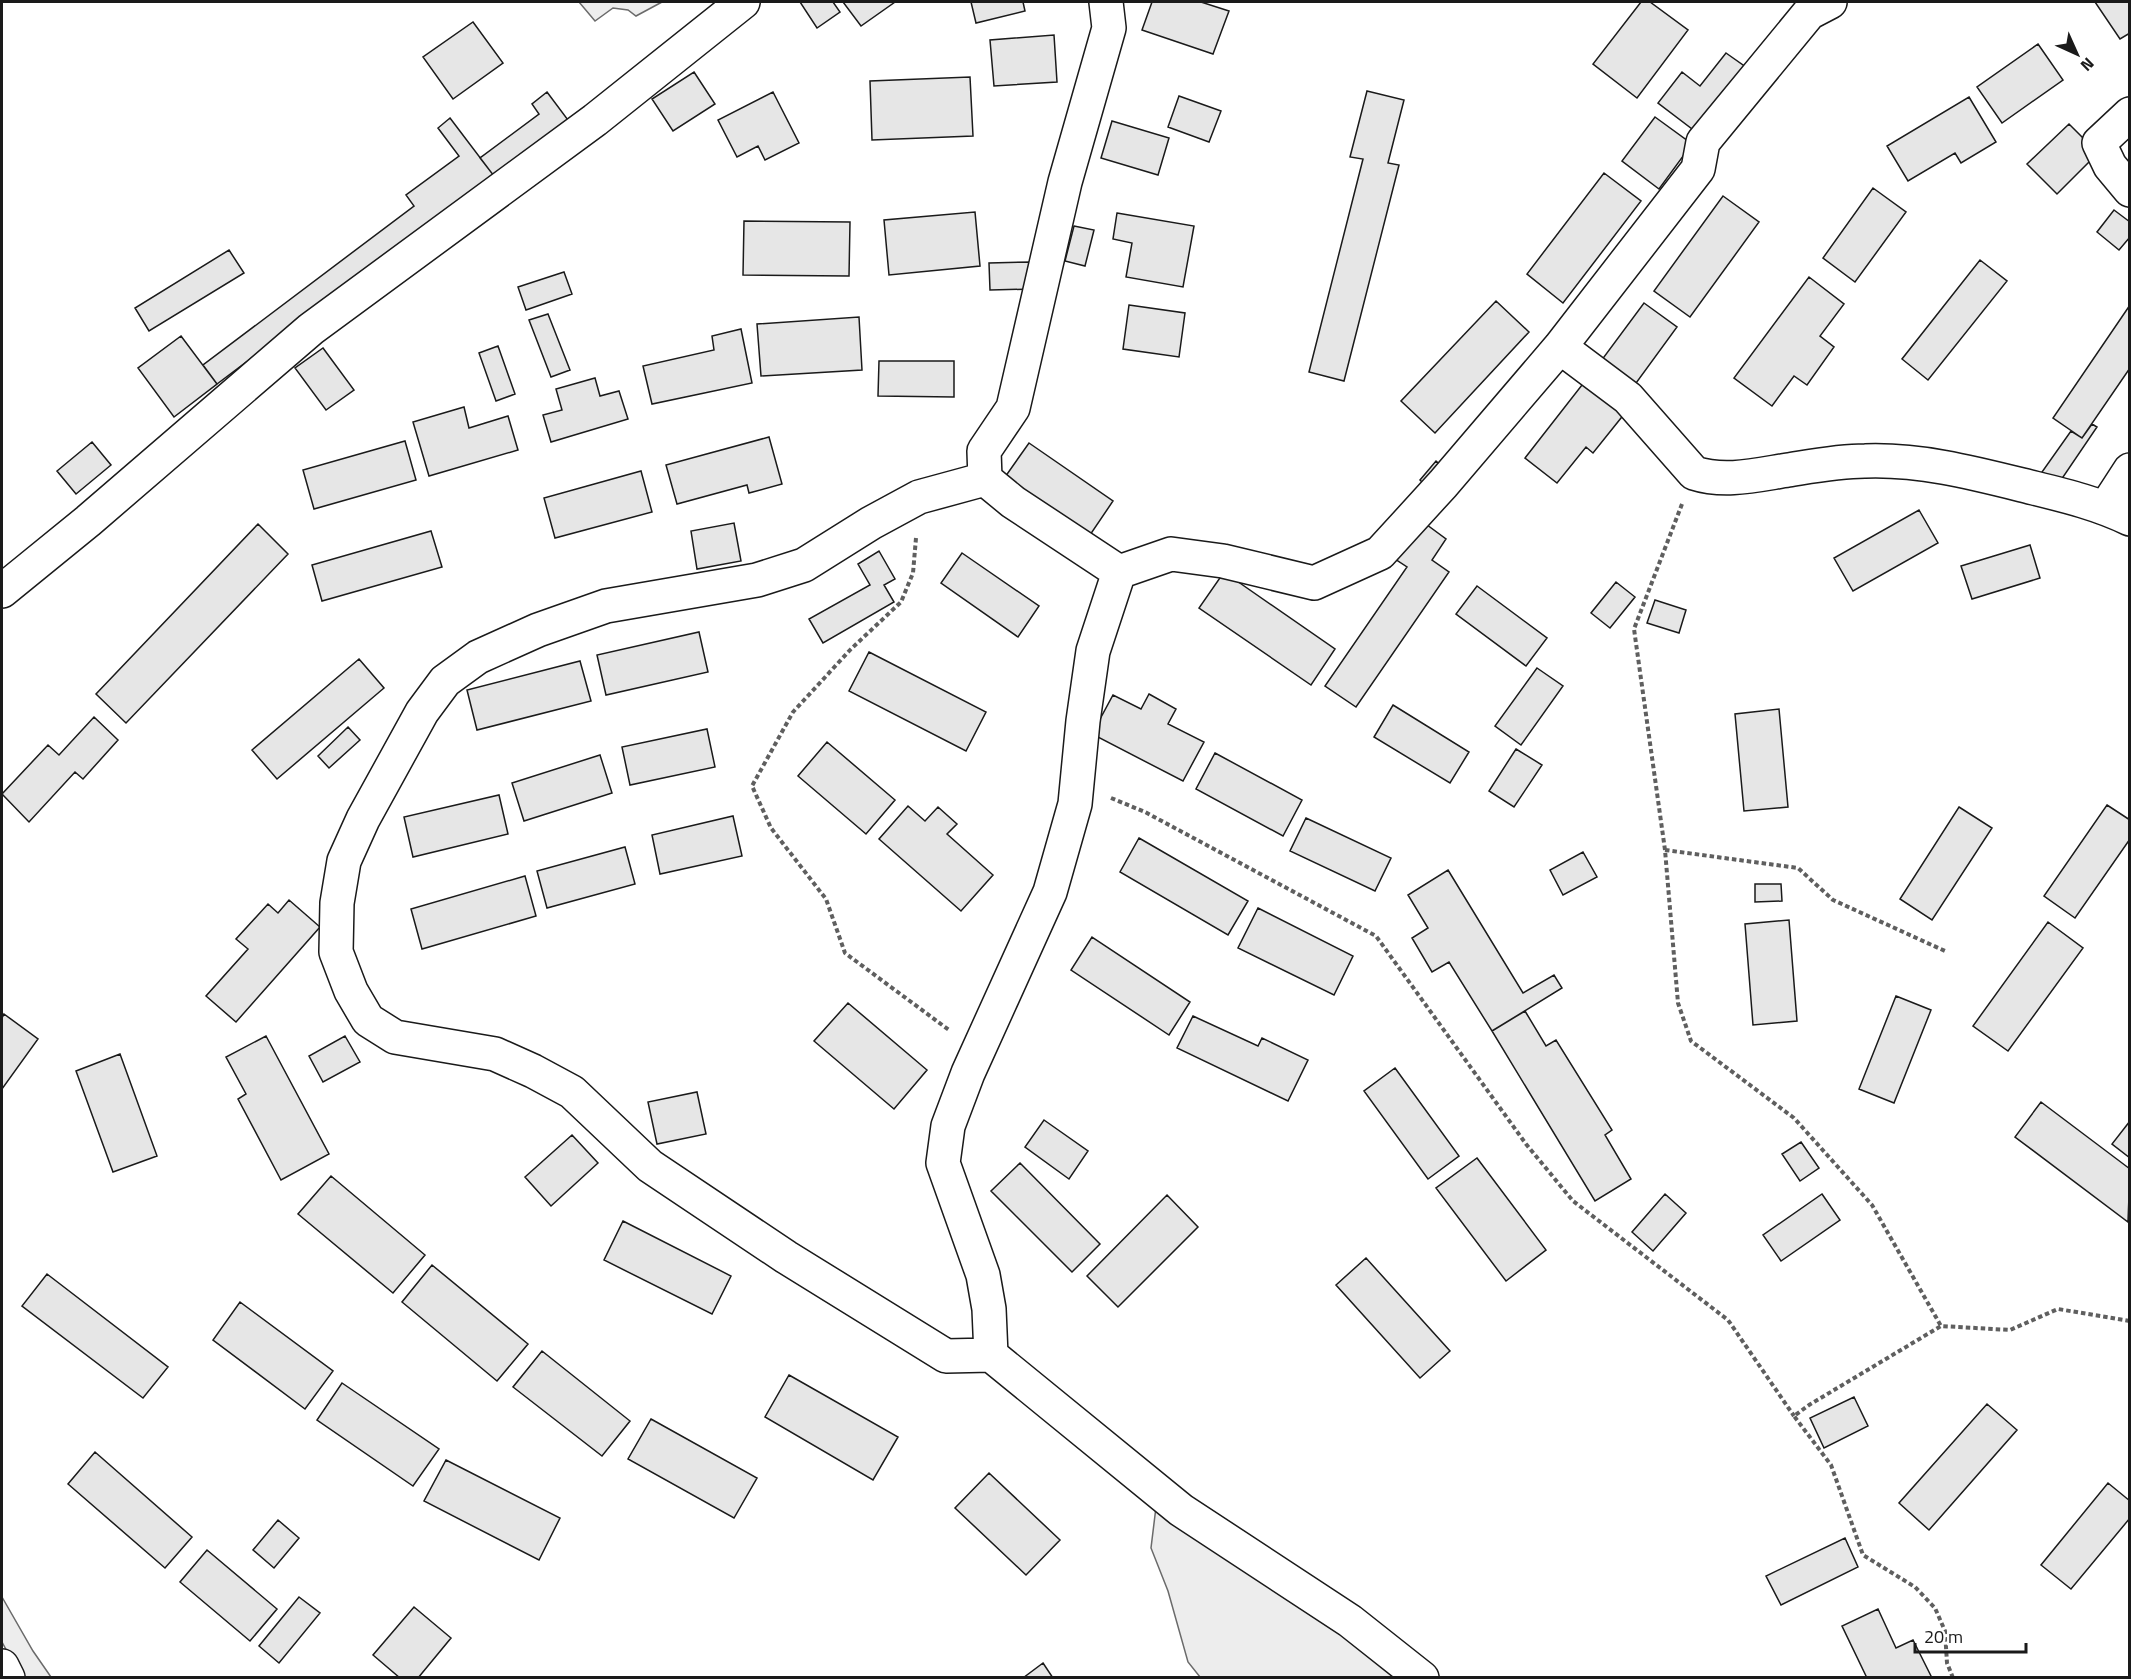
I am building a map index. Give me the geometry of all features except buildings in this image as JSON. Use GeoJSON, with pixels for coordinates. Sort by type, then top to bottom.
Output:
{"type":"FeatureCollection","features":[{"type":"Feature","properties":{"kind":"street"},"geometry":{"type":"LineString","coordinates":[[2,591],[88,521],[311,329],[595,120],[743,2]]}},
{"type":"Feature","properties":{"kind":"street"},"geometry":{"type":"LineString","coordinates":[[1106,2],[1109,28],[1065,182],[1013,408],[984,451],[985,479],[1013,502],[1119,572]]}},
{"type":"Feature","properties":{"kind":"street"},"geometry":{"type":"LineString","coordinates":[[1119,572],[1171,554],[1223,561],[1314,584],[1380,553],[1443,484],[1560,347],[1698,169],[1703,142],[1809,13],[1830,2]]}},
{"type":"Feature","properties":{"kind":"street"},"geometry":{"type":"LineString","coordinates":[[2130,114],[2099,143],[2110,166],[2130,190]]}},
{"type":"Feature","properties":{"kind":"street"},"geometry":{"type":"LineString","coordinates":[[1560,347],[1628,398],[1694,473],[1709,478],[1741,478],[1804,467],[1864,461],[1922,463],[2001,480],[2118,513],[2130,470]]}},
{"type":"Feature","properties":{"kind":"street"},"geometry":{"type":"LineString","coordinates":[[985,479],[919,497],[804,565],[757,580],[606,606],[538,630],[478,657],[445,681],[422,712],[363,819],[344,861],[337,903],[336,952],[351,991],[368,1020],[395,1037],[495,1054],[572,1092],[650,1166],[806,1269],[946,1356],[991,1355],[1181,1510],[1350,1621],[1422,1677]]}},
{"type":"Feature","properties":{"kind":"street"},"geometry":{"type":"LineString","coordinates":[[991,1355],[989,1309],[983,1275],[943,1163],[948,1126],[968,1074],[1050,892],[1075,804],[1093,651],[1119,572]]}},
{"type":"Feature","properties":{"kind":"street"},"geometry":{"type":"LineString","coordinates":[[2,1666],[8,1677]]}},
{"type":"Feature","properties":{"kind":"path"},"geometry":{"type":"LineString","coordinates":[[1694,473],[1634,629],[1665,850],[1678,1003],[1691,1041],[1794,1118],[1872,1205],[1941,1326]]}},
{"type":"Feature","properties":{"kind":"path"},"geometry":{"type":"LineString","coordinates":[[919,497],[913,573],[901,602],[851,649],[793,712],[752,786],[771,828],[826,899],[845,953],[958,1037],[968,1074]]}},
{"type":"Feature","properties":{"kind":"path"},"geometry":{"type":"LineString","coordinates":[[1077,783],[1145,812],[1376,936],[1526,1144],[1573,1201],[1728,1320],[1831,1465],[1863,1555],[1915,1587],[1935,1608],[1945,1631],[1947,1663],[1953,1677]]}},
{"type":"Feature","properties":{"kind":"path"},"geometry":{"type":"LineString","coordinates":[[1665,850],[1798,868],[1833,900],[1945,951]]}},
{"type":"Feature","properties":{"kind":"path"},"geometry":{"type":"LineString","coordinates":[[1794,1416],[1941,1326],[2010,1330],[2058,1309],[2130,1321]]}},
{"type":"Feature","properties":{"kind":"shaded area"},"geometry":{"type":"Polygon","coordinates":[[[579,2],[662,2],[636,16],[628,10],[613,8],[595,21],[579,2]]]}},
{"type":"Feature","properties":{"kind":"shaded area"},"geometry":{"type":"Polygon","coordinates":[[[1156,1507],[1408,1677],[1200,1677],[1188,1662],[1168,1591],[1151,1548],[1156,1507]]]}},
{"type":"Feature","properties":{"kind":"shaded area"},"geometry":{"type":"Polygon","coordinates":[[[2,1597],[51,1677],[21,1677],[2,1642],[2,1597]]]}}]}
